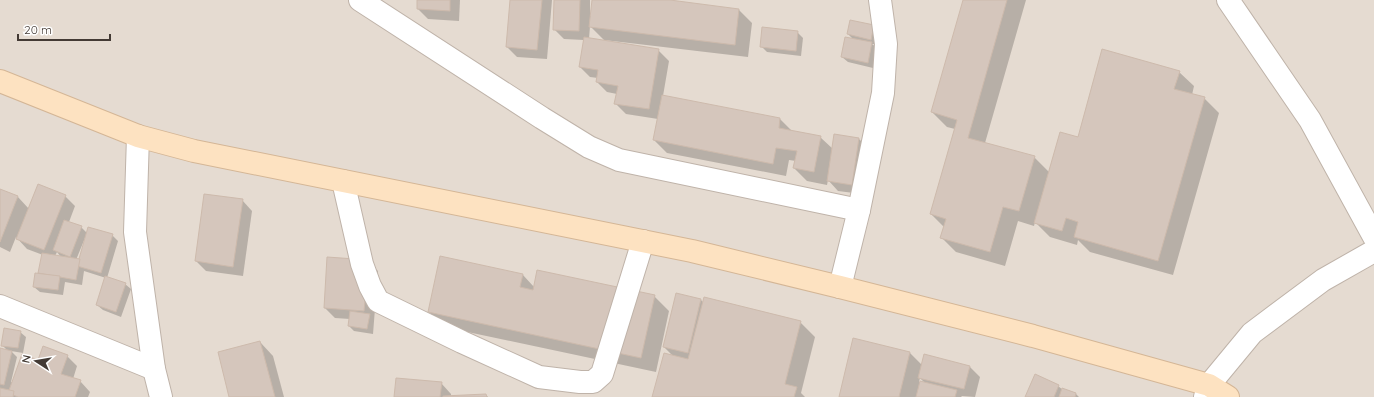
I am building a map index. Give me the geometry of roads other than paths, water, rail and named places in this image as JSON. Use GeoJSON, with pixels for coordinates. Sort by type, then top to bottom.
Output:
{"type":"FeatureCollection","features":[{"type":"Feature","properties":{"kind":"main road"},"geometry":{"type":"LineString","coordinates":[[0,81],[138,136],[194,151],[692,251],[1033,336],[1228,397]]}},
{"type":"Feature","properties":{"kind":"street"},"geometry":{"type":"LineString","coordinates":[[360,0],[542,118],[589,147],[619,160],[859,210]]}},
{"type":"Feature","properties":{"kind":"street"},"geometry":{"type":"LineString","coordinates":[[840,287],[859,210],[883,93],[886,44],[880,0]]}},
{"type":"Feature","properties":{"kind":"street"},"geometry":{"type":"LineString","coordinates":[[1228,0],[1310,120],[1374,237]]}},
{"type":"Feature","properties":{"kind":"street"},"geometry":{"type":"LineString","coordinates":[[138,136],[135,232],[154,369],[161,397]]}},
{"type":"Feature","properties":{"kind":"street"},"geometry":{"type":"LineString","coordinates":[[343,181],[362,264],[370,286],[378,301],[462,342],[539,377],[593,382],[602,374],[643,241]]}},
{"type":"Feature","properties":{"kind":"street"},"geometry":{"type":"LineString","coordinates":[[1207,391],[1252,333],[1323,280],[1374,251]]}},
{"type":"Feature","properties":{"kind":"street"},"geometry":{"type":"LineString","coordinates":[[0,306],[154,369]]}}]}
